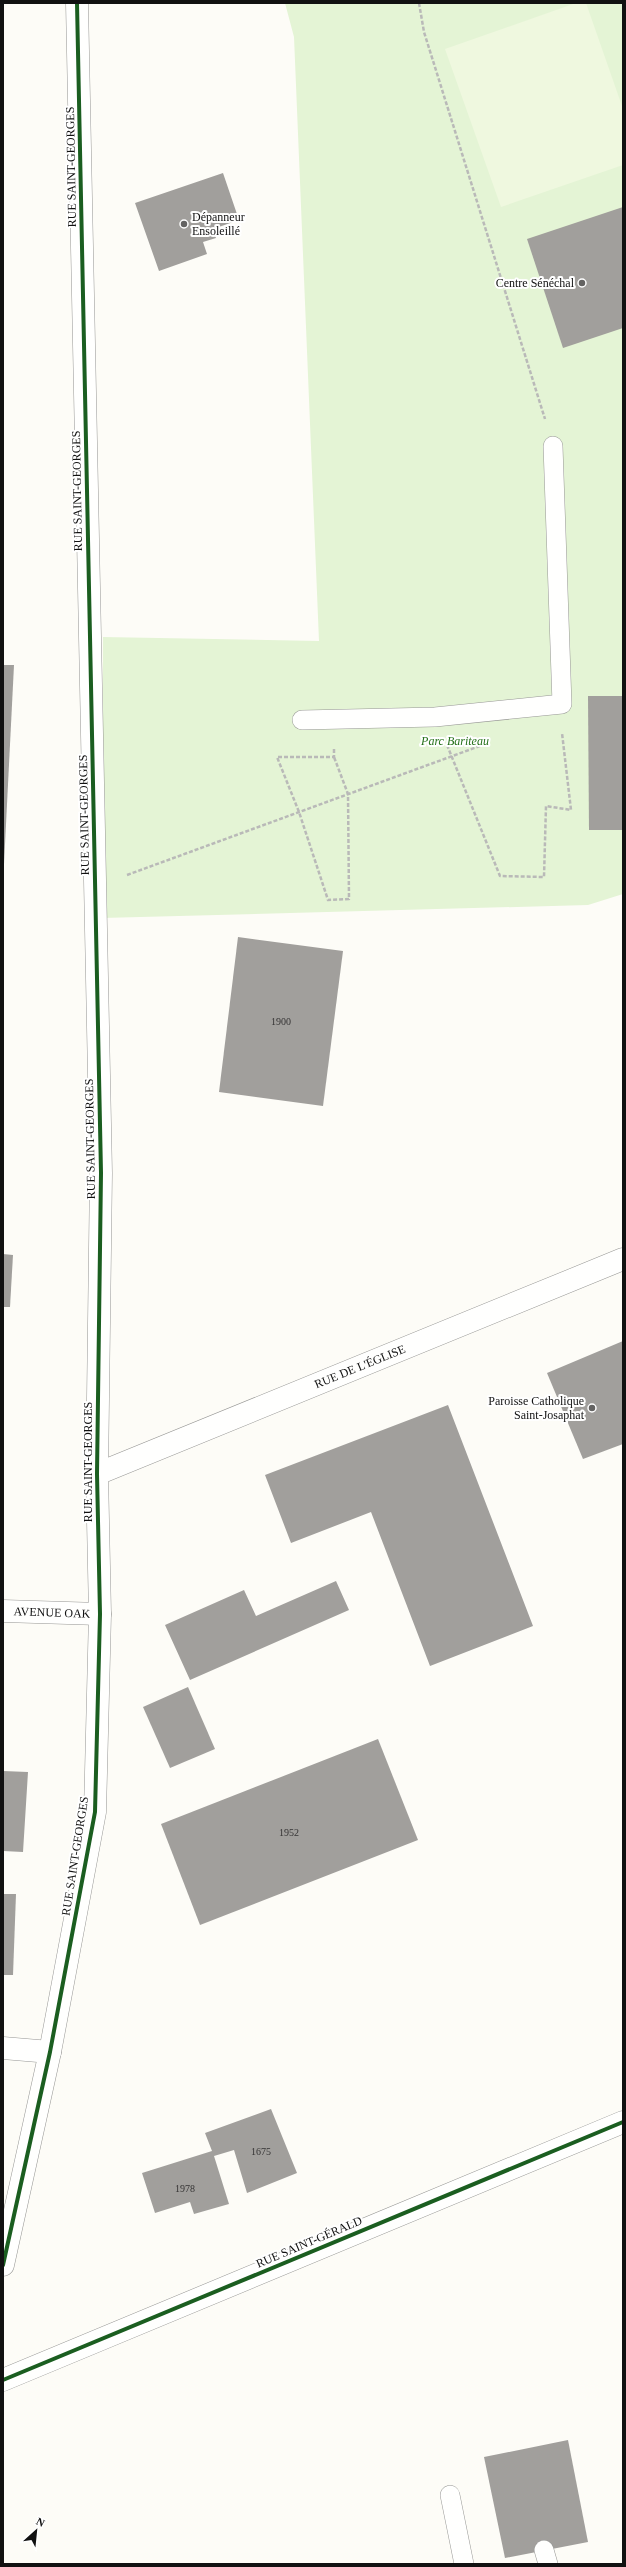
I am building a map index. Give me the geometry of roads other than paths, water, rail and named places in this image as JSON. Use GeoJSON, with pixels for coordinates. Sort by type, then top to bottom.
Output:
{"type":"FeatureCollection","features":[{"type":"Feature","properties":{"kind":"street","name":"RUE SAINT-GEORGES"},"geometry":{"type":"LineString","coordinates":[[3,2265],[50,2052],[95,1812],[100,1614],[98,1474],[101,1173],[77,3]]}},
{"type":"Feature","properties":{"kind":"street","name":"RUE DE L'ÉGLISE"},"geometry":{"type":"LineString","coordinates":[[98,1474],[623,1259]]}},
{"type":"Feature","properties":{"kind":"street","name":"AVENUE OAK"},"geometry":{"type":"LineString","coordinates":[[3,1611],[100,1614]]}},
{"type":"Feature","properties":{"kind":"street"},"geometry":{"type":"LineString","coordinates":[[3,2048],[50,2052]]}},
{"type":"Feature","properties":{"kind":"street","name":"RUE SAINT-GÉRALD"},"geometry":{"type":"LineString","coordinates":[[3,2380],[623,2122]]}},
{"type":"Feature","properties":{"kind":"lane"},"geometry":{"type":"LineString","coordinates":[[302,720],[435,717],[562,704],[553,446]]}},
{"type":"Feature","properties":{"kind":"lane"},"geometry":{"type":"LineString","coordinates":[[450,2495],[464,2564]]}},
{"type":"Feature","properties":{"kind":"place","name":"Dépanneur Ensoleillé"},"geometry":{"type":"Point","coordinates":[184,224]}},
{"type":"Feature","properties":{"kind":"place","name":"Centre Sénéchal"},"geometry":{"type":"Point","coordinates":[582,283]}},
{"type":"Feature","properties":{"kind":"place","name":"Paroisse Catholique Saint-Josaphat"},"geometry":{"type":"Point","coordinates":[592,1408]}},
{"type":"Feature","properties":{"kind":"park label","name":"Parc Bariteau"},"geometry":{"type":"Point","coordinates":[455,741]}}]}
